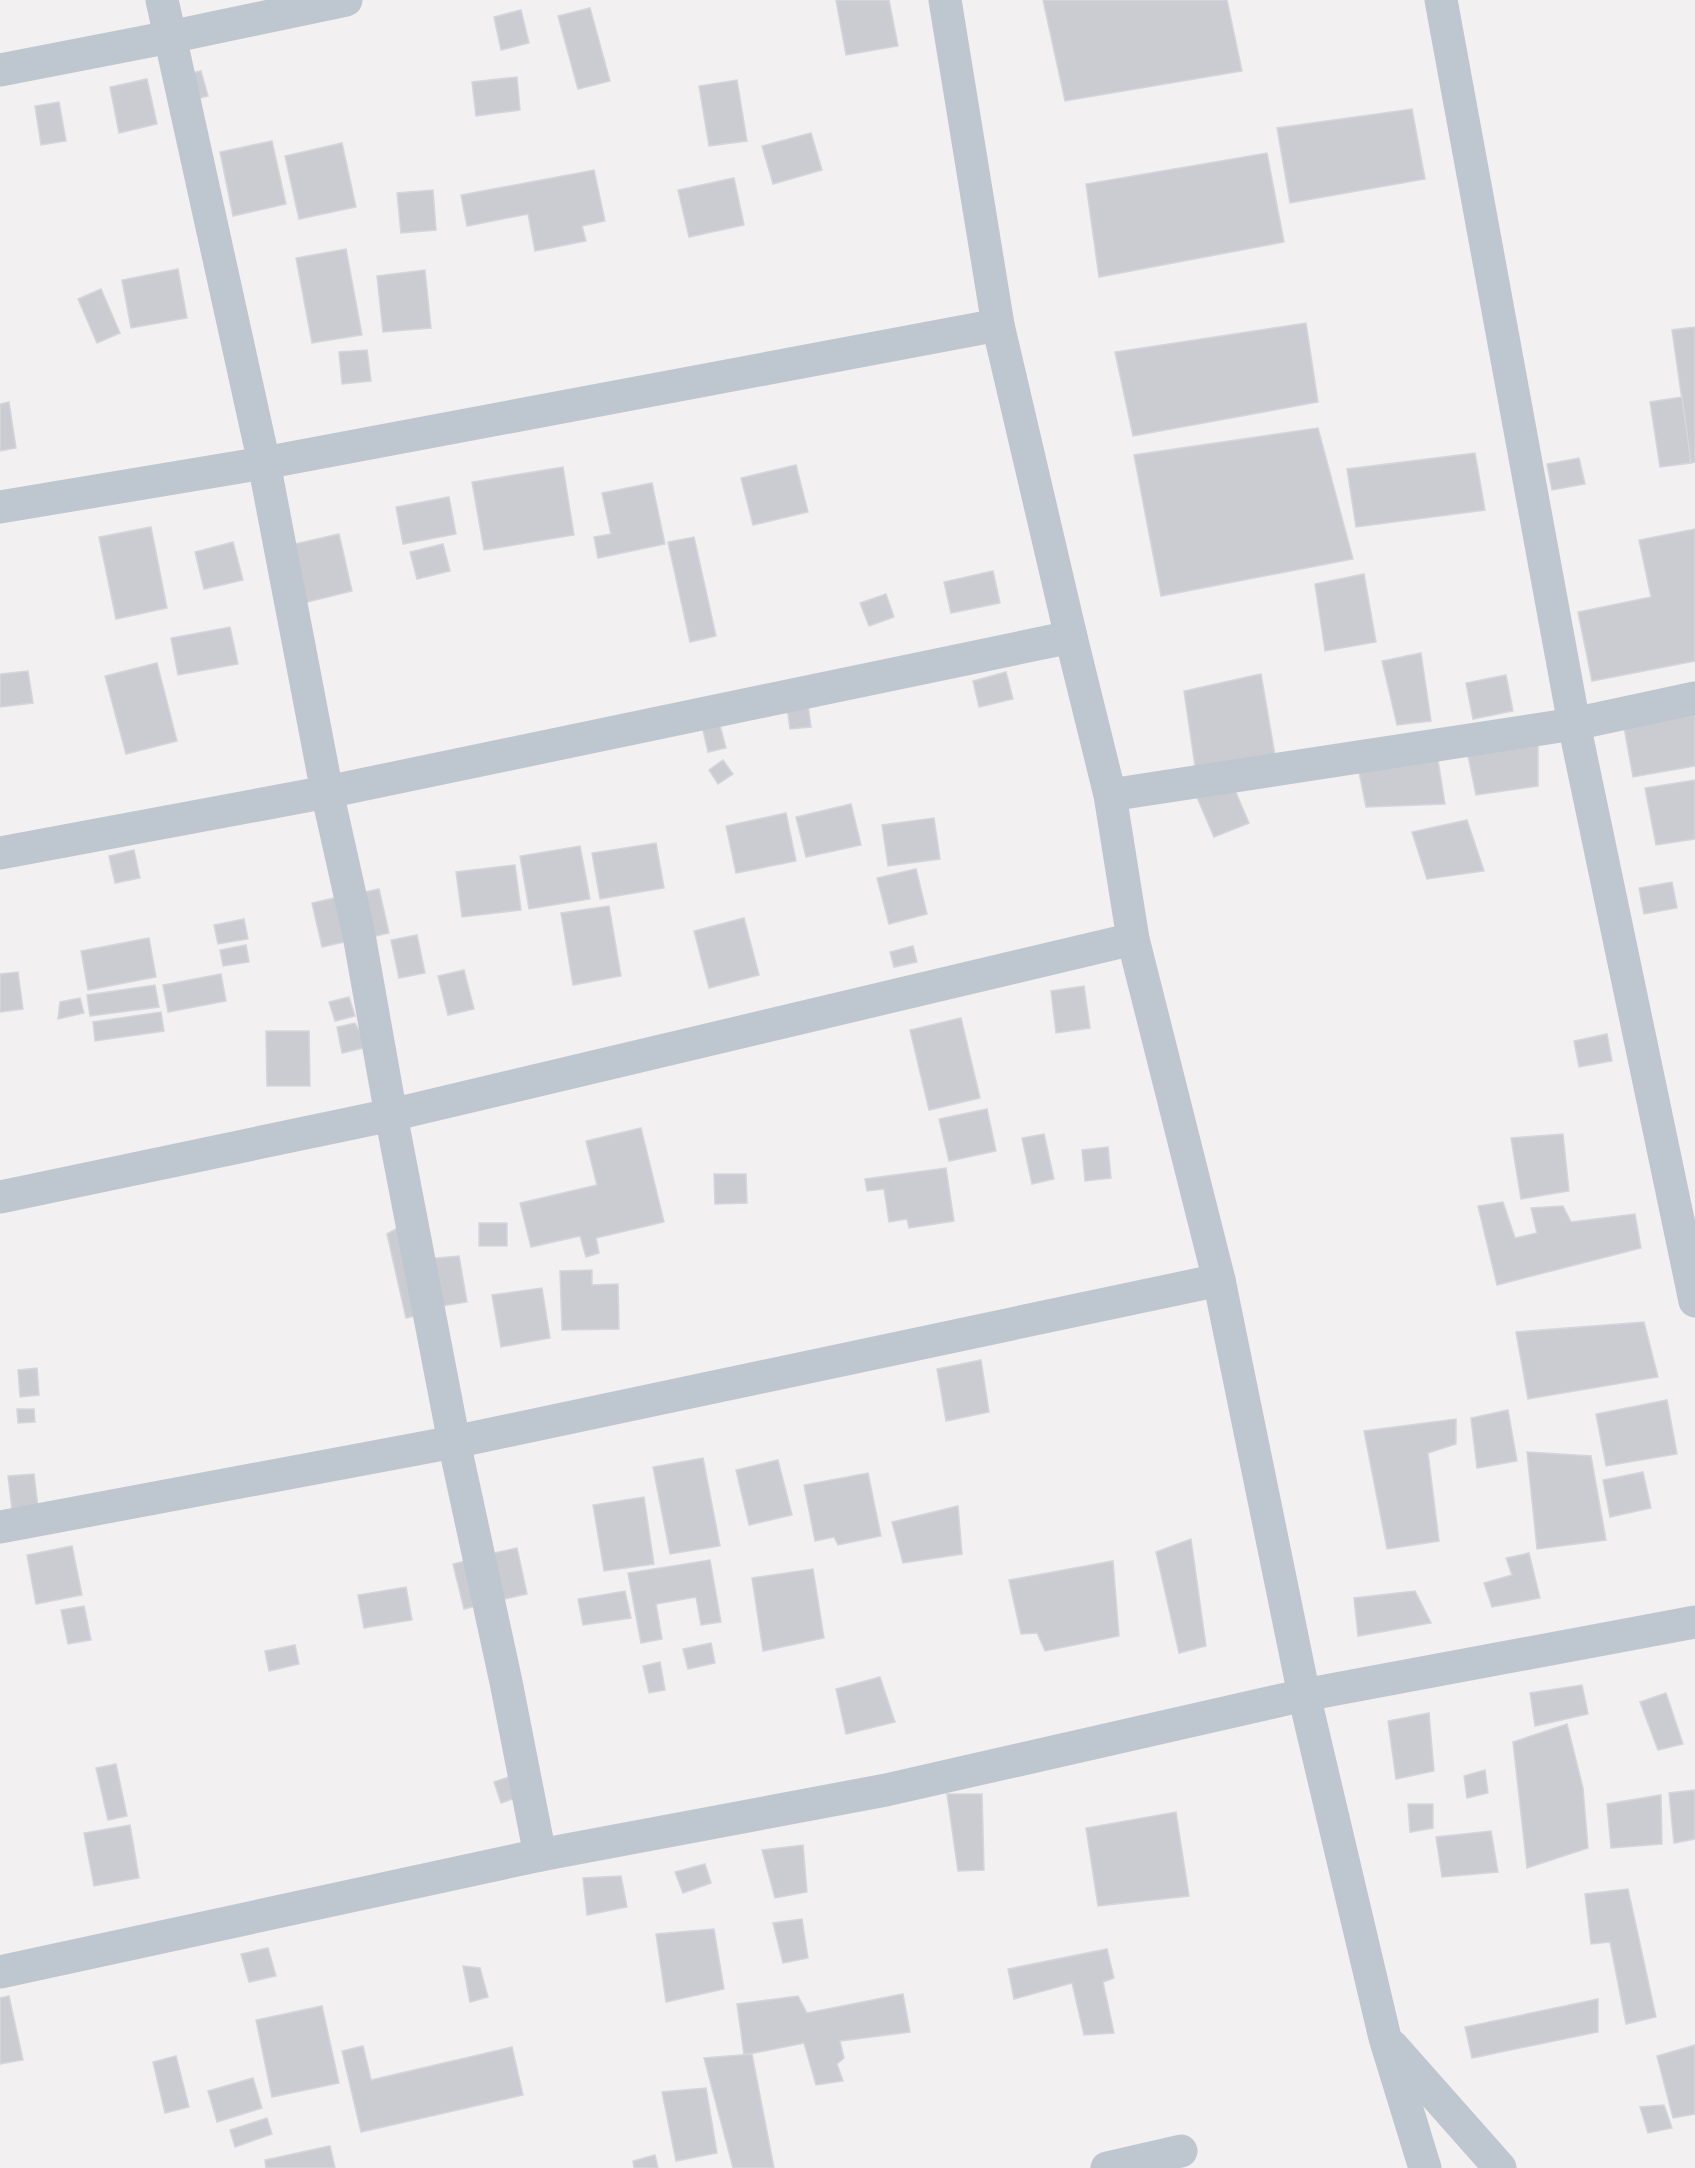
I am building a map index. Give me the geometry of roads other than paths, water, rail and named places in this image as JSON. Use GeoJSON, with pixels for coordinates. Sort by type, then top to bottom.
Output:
{"type":"FeatureCollection","features":[{"type":"Feature","properties":{"kind":"street"},"geometry":{"type":"LineString","coordinates":[[162,0],[264,463],[327,792],[359,935],[454,1442],[506,1682],[540,1855]]}},
{"type":"Feature","properties":{"kind":"street"},"geometry":{"type":"LineString","coordinates":[[0,70],[346,0]]}},
{"type":"Feature","properties":{"kind":"street"},"geometry":{"type":"LineString","coordinates":[[945,0],[998,325],[1110,795],[1133,939],[1219,1280],[1305,1695],[1385,2038],[1425,2168]]}},
{"type":"Feature","properties":{"kind":"street"},"geometry":{"type":"LineString","coordinates":[[1441,0],[1574,724],[1695,1300]]}},
{"type":"Feature","properties":{"kind":"street"},"geometry":{"type":"LineString","coordinates":[[0,507],[264,463],[998,325]]}},
{"type":"Feature","properties":{"kind":"street"},"geometry":{"type":"LineString","coordinates":[[0,853],[327,792],[1071,637]]}},
{"type":"Feature","properties":{"kind":"street"},"geometry":{"type":"LineString","coordinates":[[1110,795],[1574,724],[1695,698]]}},
{"type":"Feature","properties":{"kind":"street"},"geometry":{"type":"LineString","coordinates":[[0,1197],[391,1115],[1133,939]]}},
{"type":"Feature","properties":{"kind":"street"},"geometry":{"type":"LineString","coordinates":[[0,1527],[454,1442],[1219,1280]]}},
{"type":"Feature","properties":{"kind":"street"},"geometry":{"type":"LineString","coordinates":[[0,1972],[540,1855],[886,1790],[1305,1695],[1695,1622]]}},
{"type":"Feature","properties":{"kind":"street"},"geometry":{"type":"LineString","coordinates":[[1385,2038],[1500,2168]]}},
{"type":"Feature","properties":{"kind":"street"},"geometry":{"type":"LineString","coordinates":[[1107,2168],[1181,2151]]}}]}
